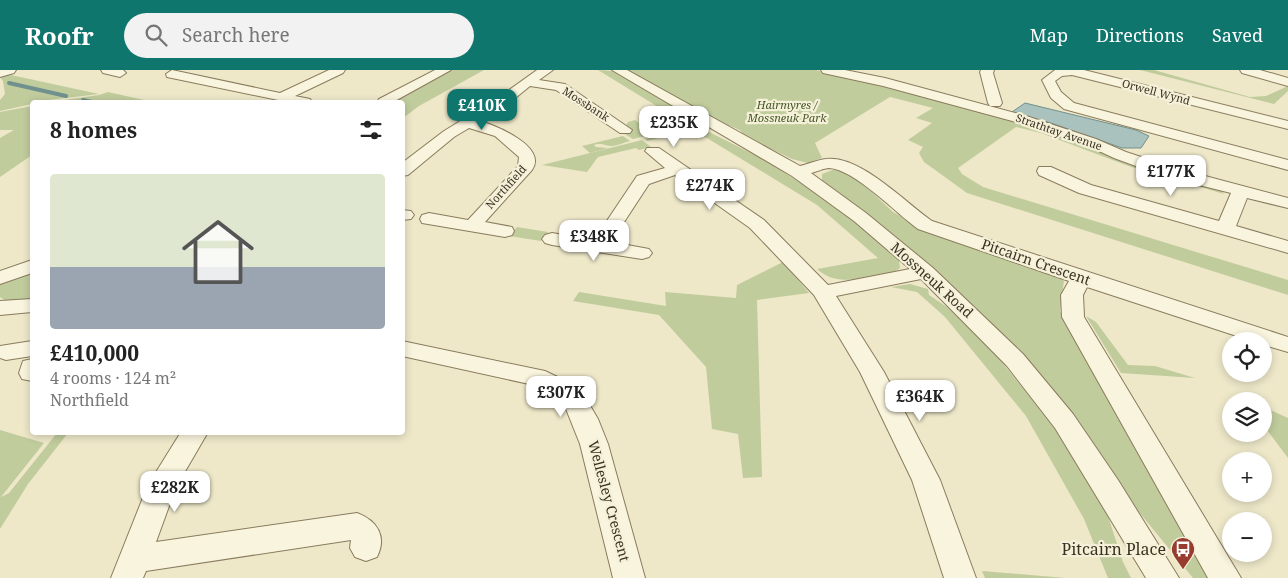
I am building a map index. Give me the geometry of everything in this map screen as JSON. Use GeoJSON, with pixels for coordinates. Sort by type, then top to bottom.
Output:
{"type":"FeatureCollection","features":[{"type":"Feature","properties":{"kind":"street"},"geometry":{"type":"LineString","coordinates":[[0,73],[10,70]]}},
{"type":"Feature","properties":{"kind":"street"},"geometry":{"type":"LineString","coordinates":[[281,98],[339,70]]}},
{"type":"Feature","properties":{"kind":"street"},"geometry":{"type":"LineString","coordinates":[[388,100],[445,70]]}},
{"type":"Feature","properties":{"kind":"street"},"geometry":{"type":"LineString","coordinates":[[405,168],[466,123],[503,101],[547,70]]}},
{"type":"Feature","properties":{"kind":"street","name":"Mossneuk Road"},"geometry":{"type":"LineString","coordinates":[[618,70],[798,172],[860,217],[926,272],[1015,360],[1064,421],[1164,578]]}},
{"type":"Feature","properties":{"kind":"street","name":"Strathtay Avenue"},"geometry":{"type":"LineString","coordinates":[[827,70],[874,80],[1021,119],[1091,142],[1142,162],[1288,203]]}},
{"type":"Feature","properties":{"kind":"street"},"geometry":{"type":"LineString","coordinates":[[988,70],[986,78],[994,103]]}},
{"type":"Feature","properties":{"kind":"street"},"geometry":{"type":"LineString","coordinates":[[1246,70],[1288,82]]}},
{"type":"Feature","properties":{"kind":"street","name":"Orwell Wynd"},"geometry":{"type":"LineString","coordinates":[[1288,125],[1072,71],[1058,72],[1048,80],[1052,90],[1064,104],[1069,106],[1288,165]]}},
{"type":"Feature","properties":{"kind":"street"},"geometry":{"type":"LineString","coordinates":[[172,74],[194,83],[293,100]]}},
{"type":"Feature","properties":{"kind":"street","name":"Mossbank"},"geometry":{"type":"LineString","coordinates":[[528,82],[560,87],[624,124]]}},
{"type":"Feature","properties":{"kind":"street","name":"Northfield"},"geometry":{"type":"LineString","coordinates":[[466,123],[492,128],[501,133],[527,156],[528,162],[526,167],[472,226]]}},
{"type":"Feature","properties":{"kind":"street"},"geometry":{"type":"LineString","coordinates":[[1142,162],[1173,134]]}},
{"type":"Feature","properties":{"kind":"street"},"geometry":{"type":"LineString","coordinates":[[653,151],[757,224],[822,292],[872,372],[926,480],[960,578]]}},
{"type":"Feature","properties":{"kind":"street","name":"Pitcairn Crescent"},"geometry":{"type":"LineString","coordinates":[[798,172],[828,163],[846,167],[873,182],[904,210],[926,225],[1081,278],[1288,345]]}},
{"type":"Feature","properties":{"kind":"street"},"geometry":{"type":"LineString","coordinates":[[1041,168],[1085,189],[1288,247]]}},
{"type":"Feature","properties":{"kind":"street"},"geometry":{"type":"LineString","coordinates":[[600,245],[643,180],[677,169]]}},
{"type":"Feature","properties":{"kind":"street"},"geometry":{"type":"LineString","coordinates":[[1225,229],[1241,190]]}},
{"type":"Feature","properties":{"kind":"street","name":"Northfield"},"geometry":{"type":"LineString","coordinates":[[430,219],[505,231]]}},
{"type":"Feature","properties":{"kind":"street"},"geometry":{"type":"LineString","coordinates":[[552,239],[642,253]]}},
{"type":"Feature","properties":{"kind":"street"},"geometry":{"type":"LineString","coordinates":[[0,278],[30,267]]}},
{"type":"Feature","properties":{"kind":"street"},"geometry":{"type":"LineString","coordinates":[[822,292],[926,272]]}},
{"type":"Feature","properties":{"kind":"street"},"geometry":{"type":"LineString","coordinates":[[1081,278],[1072,295],[1073,317],[1225,578]]}},
{"type":"Feature","properties":{"kind":"street"},"geometry":{"type":"LineString","coordinates":[[0,308],[30,306]]}},
{"type":"Feature","properties":{"kind":"street"},"geometry":{"type":"LineString","coordinates":[[6,352],[30,349]]}},
{"type":"Feature","properties":{"kind":"street","name":"Wellesley Crescent"},"geometry":{"type":"LineString","coordinates":[[405,349],[536,377],[559,388],[576,403],[585,419],[594,444],[629,578]]}},
{"type":"Feature","properties":{"kind":"street"},"geometry":{"type":"LineString","coordinates":[[131,568],[162,485],[193,435]]}},
{"type":"Feature","properties":{"kind":"street"},"geometry":{"type":"LineString","coordinates":[[131,568],[358,526],[366,535],[366,548]]}},
{"type":"Feature","properties":{"kind":"green space"},"geometry":{"type":"Polygon","coordinates":[[[453,70],[484,70],[419,106],[405,116],[405,100],[396,100],[453,70]]]}},
{"type":"Feature","properties":{"kind":"green space"},"geometry":{"type":"Polygon","coordinates":[[[598,70],[614,71],[691,117],[696,123],[633,139],[623,133],[631,130],[626,125],[628,122],[635,120],[642,125],[668,118],[675,123],[681,121],[598,70]]]}},
{"type":"Feature","properties":{"kind":"green space","name":"Hairmyres / Mossneuk Park"},"geometry":{"type":"Polygon","coordinates":[[[625,70],[816,70],[979,111],[1047,132],[1141,166],[1220,189],[1224,194],[1131,167],[1041,133],[1016,127],[958,168],[962,174],[983,187],[1288,280],[1288,295],[967,193],[924,162],[919,153],[923,147],[908,140],[932,123],[916,118],[933,108],[890,97],[815,143],[822,158],[808,163],[792,159],[742,135],[741,131],[707,117],[625,70]]]}},
{"type":"Feature","properties":{"kind":"green space"},"geometry":{"type":"Polygon","coordinates":[[[1140,70],[1154,70],[1250,97],[1266,96],[1288,86],[1288,91],[1274,104],[1140,70]]]}},
{"type":"Feature","properties":{"kind":"green space"},"geometry":{"type":"Polygon","coordinates":[[[5,74],[99,94],[49,100],[30,100],[30,104],[0,111],[0,100],[5,94],[3,81],[0,77],[5,74]]]}},
{"type":"Feature","properties":{"kind":"green space"},"geometry":{"type":"Polygon","coordinates":[[[108,92],[144,100],[64,100],[108,92]]]}},
{"type":"Feature","properties":{"kind":"green space"},"geometry":{"type":"Polygon","coordinates":[[[30,106],[30,156],[0,177],[0,138],[14,130],[0,130],[0,112],[30,106]]]}},
{"type":"Feature","properties":{"kind":"green space"},"geometry":{"type":"Polygon","coordinates":[[[695,126],[705,133],[709,132],[765,160],[847,213],[888,249],[899,261],[900,268],[896,271],[866,278],[845,280],[825,275],[817,269],[878,258],[817,205],[692,129],[647,141],[645,139],[695,126]]]}},
{"type":"Feature","properties":{"kind":"green space"},"geometry":{"type":"Polygon","coordinates":[[[623,136],[630,141],[614,146],[594,145],[596,147],[608,148],[590,153],[582,146],[623,136]]]}},
{"type":"Feature","properties":{"kind":"green space"},"geometry":{"type":"Polygon","coordinates":[[[642,140],[651,147],[639,150],[636,148],[598,157],[587,172],[542,165],[642,140]]]}},
{"type":"Feature","properties":{"kind":"green space"},"geometry":{"type":"Polygon","coordinates":[[[835,169],[843,170],[859,180],[893,212],[916,223],[1052,272],[1064,281],[1060,311],[1212,578],[1193,578],[1125,495],[1010,344],[943,277],[822,180],[822,174],[835,169]]]}},
{"type":"Feature","properties":{"kind":"green space"},"geometry":{"type":"Polygon","coordinates":[[[517,227],[548,232],[541,241],[509,236],[517,227]]]}},
{"type":"Feature","properties":{"kind":"green space"},"geometry":{"type":"Polygon","coordinates":[[[783,262],[809,293],[757,300],[762,477],[743,478],[738,434],[712,429],[706,367],[659,315],[573,301],[579,292],[666,306],[665,292],[736,298],[737,285],[783,262]]]}},
{"type":"Feature","properties":{"kind":"green space"},"geometry":{"type":"Polygon","coordinates":[[[30,270],[30,302],[15,303],[0,297],[0,284],[21,272],[30,270]]]}},
{"type":"Feature","properties":{"kind":"green space"},"geometry":{"type":"Polygon","coordinates":[[[910,284],[928,289],[929,295],[947,307],[988,345],[1057,430],[1103,501],[1123,562],[1131,578],[1108,578],[1084,519],[1026,416],[945,317],[917,292],[891,287],[910,284]]]}},
{"type":"Feature","properties":{"kind":"green space"},"geometry":{"type":"Polygon","coordinates":[[[1086,316],[1096,322],[1128,365],[1155,366],[1195,378],[1121,373],[1086,316]]]}},
{"type":"Feature","properties":{"kind":"green space"},"geometry":{"type":"Polygon","coordinates":[[[1272,411],[1288,418],[1288,458],[1272,437],[1272,411]]]}},
{"type":"Feature","properties":{"kind":"green space"},"geometry":{"type":"Polygon","coordinates":[[[0,430],[44,443],[1,497],[9,493],[55,435],[66,435],[28,484],[0,529],[0,430]]]}},
{"type":"Feature","properties":{"kind":"green space"},"geometry":{"type":"Polygon","coordinates":[[[982,571],[1066,578],[985,578],[982,571]]]}},
{"type":"Feature","properties":{"kind":"water"},"geometry":{"type":"Polygon","coordinates":[[[1025,103],[1136,130],[1149,136],[1141,148],[1122,148],[1051,123],[1012,112],[1025,103]]]}},
{"type":"Feature","properties":{"kind":"waterway"},"geometry":{"type":"LineString","coordinates":[[9,83],[66,96]]}},
{"type":"Feature","properties":{"kind":"place","name":"Pitcairn Place"},"geometry":{"type":"Point","coordinates":[1183,570]}}]}
